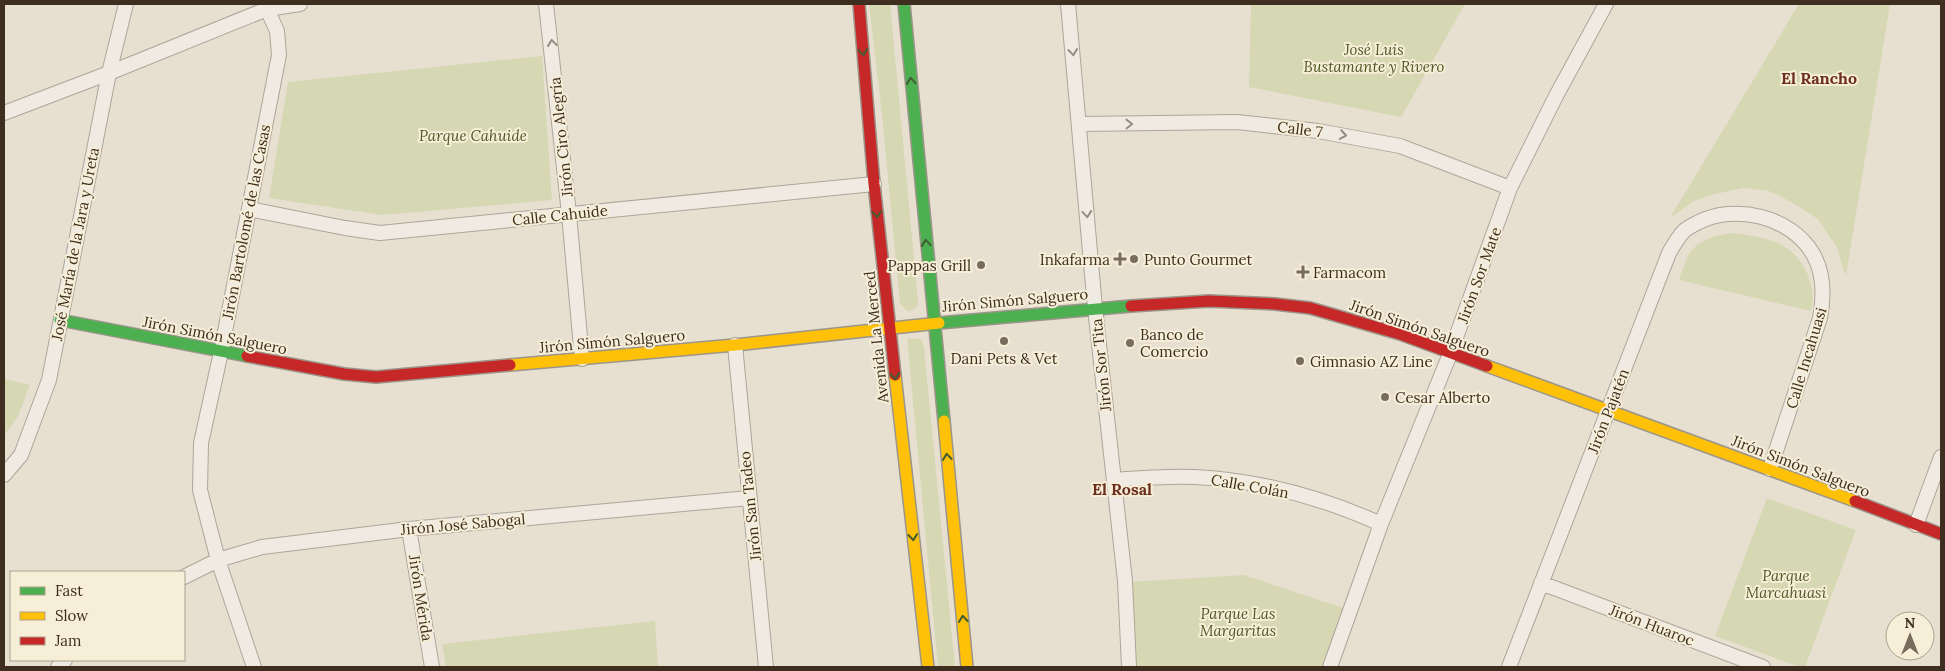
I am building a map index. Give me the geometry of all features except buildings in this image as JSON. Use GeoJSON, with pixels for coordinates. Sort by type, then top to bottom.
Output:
{"type":"FeatureCollection","features":[{"type":"Feature","properties":{"kind":"street","name":"José María de la Jara y Ureta"},"geometry":{"type":"LineString","coordinates":[[4,475],[21,455],[49,380],[109,73],[126,4]]}},
{"type":"Feature","properties":{"kind":"street"},"geometry":{"type":"LineString","coordinates":[[4,113],[267,9],[300,4]]}},
{"type":"Feature","properties":{"kind":"street","name":"Jirón Ciro Alegría"},"geometry":{"type":"LineString","coordinates":[[546,4],[569,214],[582,359]]}},
{"type":"Feature","properties":{"kind":"street","name":"Avenida La Merced"},"geometry":{"type":"LineString","coordinates":[[859,4],[874,184],[928,667]]}},
{"type":"Feature","properties":{"kind":"street"},"geometry":{"type":"LineString","coordinates":[[904,4],[967,667]]}},
{"type":"Feature","properties":{"kind":"street","name":"Jirón Sor Tita"},"geometry":{"type":"LineString","coordinates":[[1068,4],[1095,308],[1124,581],[1129,667]]}},
{"type":"Feature","properties":{"kind":"street","name":"Jirón Sor Mate"},"geometry":{"type":"LineString","coordinates":[[1330,667],[1381,524],[1450,354],[1510,188],[1556,96],[1606,4]]}},
{"type":"Feature","properties":{"kind":"street","name":"Jirón Bartolomé de las Casas"},"geometry":{"type":"LineString","coordinates":[[254,667],[218,560],[200,490],[200,481],[201,443],[221,352],[279,55],[277,31],[267,9]]}},
{"type":"Feature","properties":{"kind":"street","name":"Calle 7"},"geometry":{"type":"LineString","coordinates":[[1080,124],[1237,122],[1318,131],[1400,146],[1510,188]]}},
{"type":"Feature","properties":{"kind":"street","name":"Calle Cahuide"},"geometry":{"type":"LineString","coordinates":[[249,209],[380,233],[874,184]]}},
{"type":"Feature","properties":{"kind":"street","name":"Jirón Pajatén"},"geometry":{"type":"LineString","coordinates":[[1509,667],[1669,253],[1684,230],[1706,218],[1732,213],[1758,216]]}},
{"type":"Feature","properties":{"kind":"street","name":"Calle Incahuasi"},"geometry":{"type":"LineString","coordinates":[[1758,216],[1786,228],[1799,237],[1813,254],[1820,271],[1823,300],[1820,318],[1770,469]]}},
{"type":"Feature","properties":{"kind":"street","name":"Jirón Simón Salguero"},"geometry":{"type":"LineString","coordinates":[[60,320],[221,352],[344,374],[376,377],[735,345],[890,327],[1095,308],[1209,302],[1276,304],[1310,308],[1400,334],[1450,354],[1770,469],[1941,534]]}},
{"type":"Feature","properties":{"kind":"street","name":"Jirón San Tadeo"},"geometry":{"type":"LineString","coordinates":[[735,345],[766,667]]}},
{"type":"Feature","properties":{"kind":"street"},"geometry":{"type":"LineString","coordinates":[[1916,525],[1941,457]]}},
{"type":"Feature","properties":{"kind":"street","name":"Calle Colán"},"geometry":{"type":"LineString","coordinates":[[1114,480],[1195,477],[1245,483],[1331,504],[1381,524]]}},
{"type":"Feature","properties":{"kind":"street","name":"Jirón José Sabogal"},"geometry":{"type":"LineString","coordinates":[[185,576],[218,560],[262,547],[409,529],[749,498]]}},
{"type":"Feature","properties":{"kind":"street","name":"Jirón Mérida"},"geometry":{"type":"LineString","coordinates":[[409,529],[432,667]]}},
{"type":"Feature","properties":{"kind":"street","name":"Jirón Huaroc"},"geometry":{"type":"LineString","coordinates":[[1541,583],[1763,667]]}},
{"type":"Feature","properties":{"kind":"green space"},"geometry":{"type":"Polygon","coordinates":[[[869,4],[890,4],[918,301],[917,307],[907,311],[900,303],[869,4]]]}},
{"type":"Feature","properties":{"kind":"green space","name":"José Luis Bustamante y Rivero"},"geometry":{"type":"Polygon","coordinates":[[[1251,4],[1465,4],[1401,117],[1249,87],[1251,4]]]}},
{"type":"Feature","properties":{"kind":"green space"},"geometry":{"type":"Polygon","coordinates":[[[1799,4],[1890,4],[1846,276],[1836,246],[1818,219],[1769,191],[1744,188],[1715,194],[1694,201],[1670,218],[1799,4]]]}},
{"type":"Feature","properties":{"kind":"green space","name":"Parque Cahuide"},"geometry":{"type":"Polygon","coordinates":[[[542,56],[552,200],[382,215],[269,198],[288,82],[542,56]]]}},
{"type":"Feature","properties":{"kind":"green space"},"geometry":{"type":"Polygon","coordinates":[[[1732,233],[1755,236],[1776,242],[1794,254],[1801,262],[1811,282],[1813,296],[1811,311],[1679,280],[1689,254],[1697,245],[1708,239],[1732,233]]]}},
{"type":"Feature","properties":{"kind":"green space"},"geometry":{"type":"Polygon","coordinates":[[[907,338],[921,339],[924,348],[955,667],[938,667],[907,338]]]}},
{"type":"Feature","properties":{"kind":"green space"},"geometry":{"type":"Polygon","coordinates":[[[4,379],[30,385],[18,416],[4,436],[4,379]]]}},
{"type":"Feature","properties":{"kind":"green space","name":"Parque Marcahuasi"},"geometry":{"type":"Polygon","coordinates":[[[1767,498],[1856,530],[1805,667],[1800,667],[1715,636],[1767,498]]]}},
{"type":"Feature","properties":{"kind":"green space","name":"Parque Las Margaritas"},"geometry":{"type":"Polygon","coordinates":[[[1244,575],[1346,609],[1325,667],[1135,667],[1130,582],[1244,575]]]}},
{"type":"Feature","properties":{"kind":"green space"},"geometry":{"type":"Polygon","coordinates":[[[655,621],[658,667],[446,667],[442,644],[655,621]]]}},
{"type":"Feature","properties":{"kind":"traffic: fast"},"geometry":{"type":"LineString","coordinates":[[904,4],[944,421]]}},
{"type":"Feature","properties":{"kind":"traffic: fast"},"geometry":{"type":"LineString","coordinates":[[939,323],[1131,306]]}},
{"type":"Feature","properties":{"kind":"traffic: fast"},"geometry":{"type":"LineString","coordinates":[[60,320],[247,356]]}},
{"type":"Feature","properties":{"kind":"traffic: slow"},"geometry":{"type":"LineString","coordinates":[[510,365],[735,345],[939,323]]}},
{"type":"Feature","properties":{"kind":"traffic: slow"},"geometry":{"type":"LineString","coordinates":[[1487,366],[1855,501]]}},
{"type":"Feature","properties":{"kind":"traffic: slow"},"geometry":{"type":"LineString","coordinates":[[895,375],[928,667]]}},
{"type":"Feature","properties":{"kind":"traffic: slow"},"geometry":{"type":"LineString","coordinates":[[944,421],[967,667]]}},
{"type":"Feature","properties":{"kind":"traffic: jam"},"geometry":{"type":"LineString","coordinates":[[859,4],[874,184],[895,375]]}},
{"type":"Feature","properties":{"kind":"traffic: jam"},"geometry":{"type":"LineString","coordinates":[[1131,306],[1209,301],[1275,304],[1310,308],[1400,334],[1487,366]]}},
{"type":"Feature","properties":{"kind":"traffic: jam"},"geometry":{"type":"LineString","coordinates":[[247,356],[344,374],[376,377],[510,365]]}},
{"type":"Feature","properties":{"kind":"traffic: jam"},"geometry":{"type":"LineString","coordinates":[[1855,501],[1941,534]]}},
{"type":"Feature","properties":{"kind":"place","name":"Inkafarma"},"geometry":{"type":"Point","coordinates":[1120,259]}},
{"type":"Feature","properties":{"kind":"place","name":"Punto Gourmet"},"geometry":{"type":"Point","coordinates":[1134,259]}},
{"type":"Feature","properties":{"kind":"place","name":"Pappas Grill"},"geometry":{"type":"Point","coordinates":[981,265]}},
{"type":"Feature","properties":{"kind":"place","name":"Farmacom"},"geometry":{"type":"Point","coordinates":[1303,272]}},
{"type":"Feature","properties":{"kind":"place","name":"Dani Pets & Vet"},"geometry":{"type":"Point","coordinates":[1004,341]}},
{"type":"Feature","properties":{"kind":"place","name":"Banco de Comercio"},"geometry":{"type":"Point","coordinates":[1130,343]}},
{"type":"Feature","properties":{"kind":"place","name":"Gimnasio AZ Line"},"geometry":{"type":"Point","coordinates":[1300,361]}},
{"type":"Feature","properties":{"kind":"place","name":"Cesar Alberto"},"geometry":{"type":"Point","coordinates":[1385,397]}},
{"type":"Feature","properties":{"kind":"district","name":"El Rancho"},"geometry":{"type":"Point","coordinates":[1819,78]}},
{"type":"Feature","properties":{"kind":"district","name":"El Rosal"},"geometry":{"type":"Point","coordinates":[1122,489]}}]}
